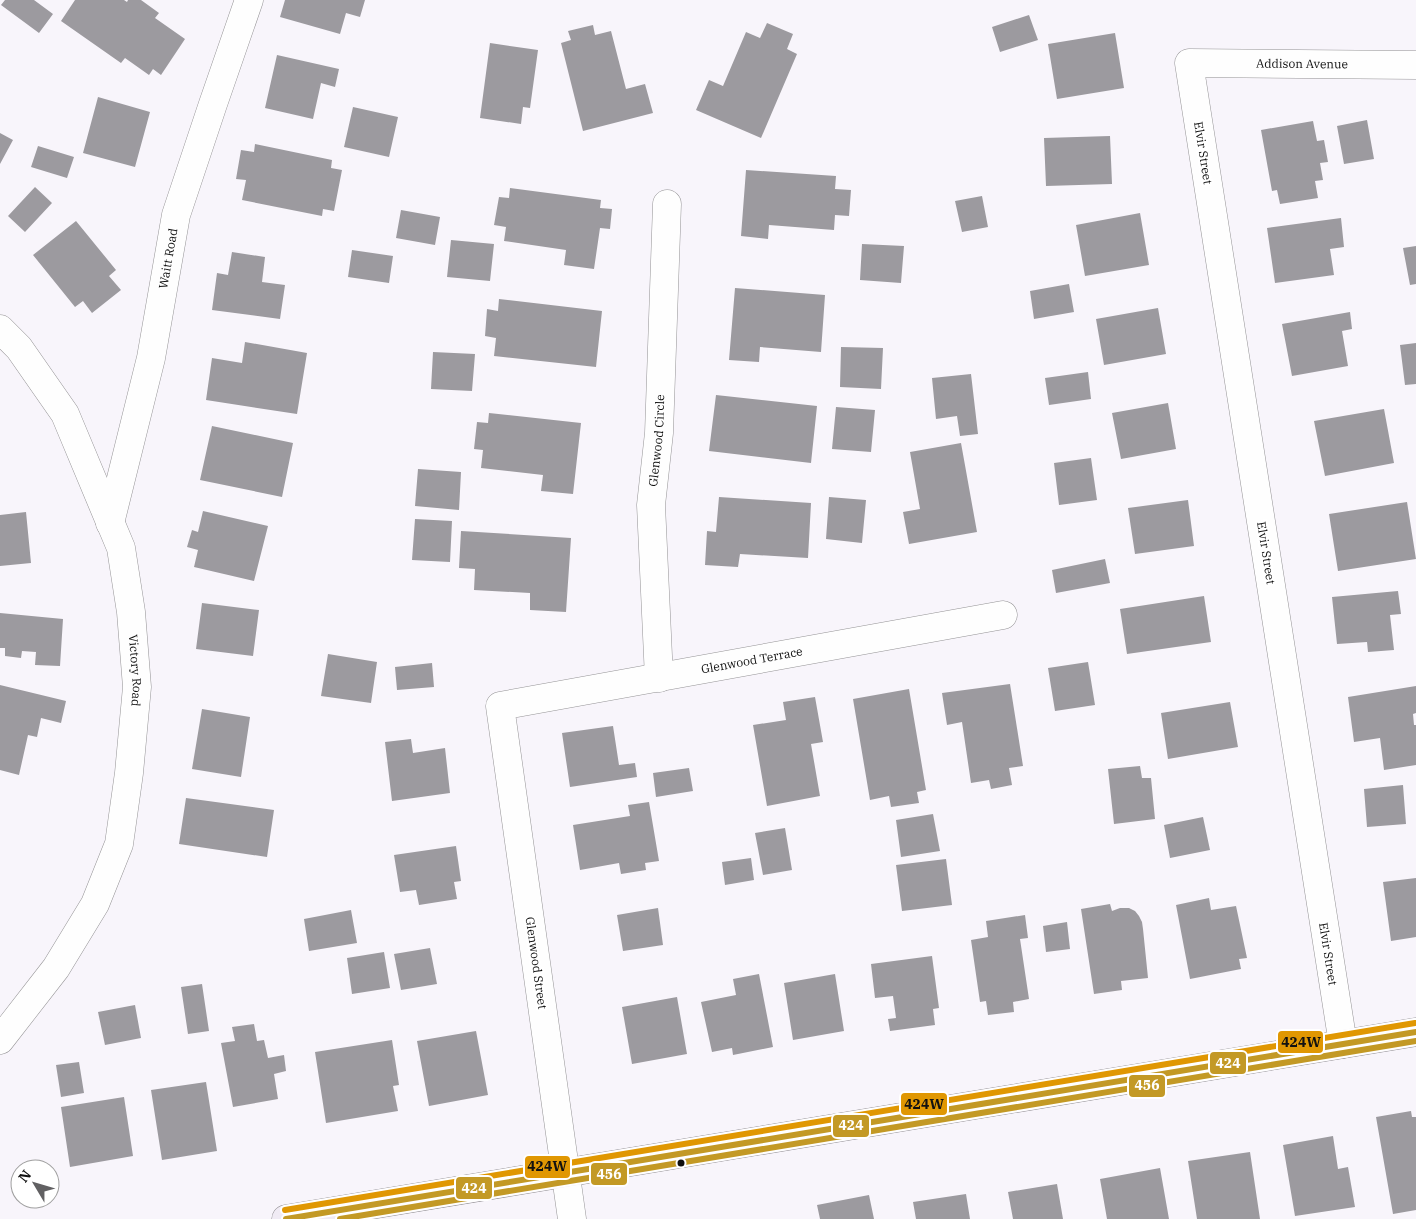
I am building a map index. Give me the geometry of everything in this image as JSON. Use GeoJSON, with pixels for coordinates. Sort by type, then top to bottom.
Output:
{"type":"FeatureCollection","features":[{"type":"Feature","properties":{"kind":"main road"},"geometry":{"type":"LineString","coordinates":[[286,1219],[1416,1032]]}},
{"type":"Feature","properties":{"kind":"street","name":"Waitt Road"},"geometry":{"type":"LineString","coordinates":[[110,523],[151,358],[176,215],[249,0]]}},
{"type":"Feature","properties":{"kind":"street","name":"Addison Avenue"},"geometry":{"type":"LineString","coordinates":[[1189,63],[1416,65]]}},
{"type":"Feature","properties":{"kind":"street","name":"Elvir Street"},"geometry":{"type":"LineString","coordinates":[[1189,63],[1342,1044]]}},
{"type":"Feature","properties":{"kind":"street","name":"Glenwood Circle"},"geometry":{"type":"LineString","coordinates":[[659,678],[651,505],[659,432],[667,204]]}},
{"type":"Feature","properties":{"kind":"street","name":"Victory Road"},"geometry":{"type":"LineString","coordinates":[[0,329],[18,348],[65,414],[121,548],[131,612],[137,687],[129,773],[119,844],[95,904],[56,968],[0,1040]]}},
{"type":"Feature","properties":{"kind":"street","name":"Glenwood Terrace"},"geometry":{"type":"LineString","coordinates":[[500,706],[1003,616]]}},
{"type":"Feature","properties":{"kind":"street","name":"Glenwood Street"},"geometry":{"type":"LineString","coordinates":[[500,706],[572,1219]]}},
{"type":"Feature","properties":{"kind":"building"},"geometry":{"type":"Polygon","coordinates":[[[5,0],[34,0],[53,14],[39,33],[1,5],[5,0]]]}},
{"type":"Feature","properties":{"kind":"building"},"geometry":{"type":"Polygon","coordinates":[[[75,0],[124,0],[127,2],[128,0],[141,0],[159,13],[155,18],[185,39],[161,75],[153,69],[149,75],[125,58],[121,63],[61,21],[75,0]]]}},
{"type":"Feature","properties":{"kind":"building"},"geometry":{"type":"Polygon","coordinates":[[[285,0],[365,0],[360,17],[346,13],[340,34],[280,17],[285,0]]]}},
{"type":"Feature","properties":{"kind":"building"},"geometry":{"type":"Polygon","coordinates":[[[1029,15],[1038,40],[1000,52],[992,27],[1029,15]]]}},
{"type":"Feature","properties":{"kind":"building"},"geometry":{"type":"Polygon","coordinates":[[[767,23],[793,34],[787,49],[797,54],[761,138],[696,110],[709,80],[723,86],[746,32],[760,38],[767,23]]]}},
{"type":"Feature","properties":{"kind":"building"},"geometry":{"type":"Polygon","coordinates":[[[593,25],[595,35],[611,31],[626,89],[645,84],[653,113],[583,131],[561,43],[571,40],[568,31],[593,25]]]}},
{"type":"Feature","properties":{"kind":"building"},"geometry":{"type":"Polygon","coordinates":[[[1115,33],[1124,88],[1057,99],[1048,44],[1115,33]]]}},
{"type":"Feature","properties":{"kind":"building"},"geometry":{"type":"Polygon","coordinates":[[[490,43],[538,50],[530,108],[523,107],[521,124],[480,118],[490,43]]]}},
{"type":"Feature","properties":{"kind":"building"},"geometry":{"type":"Polygon","coordinates":[[[277,55],[339,69],[335,87],[321,83],[313,119],[265,108],[277,55]]]}},
{"type":"Feature","properties":{"kind":"building"},"geometry":{"type":"Polygon","coordinates":[[[98,97],[150,112],[135,167],[83,153],[98,97]]]}},
{"type":"Feature","properties":{"kind":"building"},"geometry":{"type":"Polygon","coordinates":[[[353,107],[398,117],[389,157],[344,147],[353,107]]]}},
{"type":"Feature","properties":{"kind":"building"},"geometry":{"type":"Polygon","coordinates":[[[1367,120],[1374,159],[1344,164],[1337,126],[1367,120]]]}},
{"type":"Feature","properties":{"kind":"building"},"geometry":{"type":"Polygon","coordinates":[[[1313,121],[1317,141],[1324,140],[1328,162],[1320,163],[1323,180],[1315,181],[1318,198],[1280,204],[1277,190],[1272,191],[1261,130],[1313,121]]]}},
{"type":"Feature","properties":{"kind":"building"},"geometry":{"type":"Polygon","coordinates":[[[0,133],[13,140],[0,164],[0,133]]]}},
{"type":"Feature","properties":{"kind":"building"},"geometry":{"type":"Polygon","coordinates":[[[1110,136],[1112,184],[1046,186],[1044,138],[1110,136]]]}},
{"type":"Feature","properties":{"kind":"building"},"geometry":{"type":"Polygon","coordinates":[[[255,144],[332,160],[331,168],[342,170],[334,211],[323,209],[322,216],[242,200],[246,180],[236,179],[241,150],[254,152],[255,144]]]}},
{"type":"Feature","properties":{"kind":"building"},"geometry":{"type":"Polygon","coordinates":[[[38,146],[74,157],[67,178],[31,167],[38,146]]]}},
{"type":"Feature","properties":{"kind":"building"},"geometry":{"type":"Polygon","coordinates":[[[746,170],[836,176],[835,189],[851,190],[849,216],[835,215],[834,230],[769,225],[768,239],[741,236],[746,170]]]}},
{"type":"Feature","properties":{"kind":"building"},"geometry":{"type":"Polygon","coordinates":[[[35,187],[52,203],[25,232],[8,216],[35,187]]]}},
{"type":"Feature","properties":{"kind":"building"},"geometry":{"type":"Polygon","coordinates":[[[510,188],[601,200],[600,208],[612,209],[610,229],[600,228],[594,269],[564,265],[566,250],[504,241],[506,227],[494,225],[499,197],[509,198],[510,188]]]}},
{"type":"Feature","properties":{"kind":"building"},"geometry":{"type":"Polygon","coordinates":[[[982,196],[988,227],[962,232],[955,201],[982,196]]]}},
{"type":"Feature","properties":{"kind":"building"},"geometry":{"type":"Polygon","coordinates":[[[401,210],[440,217],[435,245],[396,238],[401,210]]]}},
{"type":"Feature","properties":{"kind":"building"},"geometry":{"type":"Polygon","coordinates":[[[1140,213],[1149,265],[1085,276],[1076,225],[1140,213]]]}},
{"type":"Feature","properties":{"kind":"building"},"geometry":{"type":"Polygon","coordinates":[[[1341,218],[1344,247],[1330,249],[1334,275],[1275,283],[1267,228],[1341,218]]]}},
{"type":"Feature","properties":{"kind":"building"},"geometry":{"type":"Polygon","coordinates":[[[76,221],[116,270],[109,276],[121,290],[92,313],[83,301],[75,307],[33,255],[76,221]]]}},
{"type":"Feature","properties":{"kind":"building"},"geometry":{"type":"Polygon","coordinates":[[[451,240],[494,244],[490,281],[447,277],[451,240]]]}},
{"type":"Feature","properties":{"kind":"building"},"geometry":{"type":"Polygon","coordinates":[[[862,244],[904,246],[901,283],[860,280],[862,244]]]}},
{"type":"Feature","properties":{"kind":"building"},"geometry":{"type":"Polygon","coordinates":[[[1416,246],[1416,284],[1410,285],[1403,248],[1416,246]]]}},
{"type":"Feature","properties":{"kind":"building"},"geometry":{"type":"Polygon","coordinates":[[[352,250],[393,256],[389,283],[348,277],[352,250]]]}},
{"type":"Feature","properties":{"kind":"building"},"geometry":{"type":"Polygon","coordinates":[[[232,252],[265,257],[262,282],[285,285],[280,319],[212,310],[217,273],[228,275],[232,252]]]}},
{"type":"Feature","properties":{"kind":"building"},"geometry":{"type":"Polygon","coordinates":[[[1069,284],[1074,312],[1034,319],[1030,291],[1069,284]]]}},
{"type":"Feature","properties":{"kind":"building"},"geometry":{"type":"Polygon","coordinates":[[[735,288],[825,295],[821,352],[760,347],[759,362],[729,360],[735,288]]]}},
{"type":"Feature","properties":{"kind":"building"},"geometry":{"type":"Polygon","coordinates":[[[499,299],[602,311],[596,367],[494,356],[496,338],[485,336],[487,309],[498,311],[499,299]]]}},
{"type":"Feature","properties":{"kind":"building"},"geometry":{"type":"Polygon","coordinates":[[[1158,308],[1166,354],[1104,365],[1096,319],[1158,308]]]}},
{"type":"Feature","properties":{"kind":"building"},"geometry":{"type":"Polygon","coordinates":[[[1350,312],[1352,329],[1342,331],[1348,366],[1292,376],[1282,324],[1350,312]]]}},
{"type":"Feature","properties":{"kind":"building"},"geometry":{"type":"Polygon","coordinates":[[[245,342],[307,353],[297,414],[206,400],[212,358],[242,363],[245,342]]]}},
{"type":"Feature","properties":{"kind":"building"},"geometry":{"type":"Polygon","coordinates":[[[1416,343],[1416,384],[1405,385],[1400,345],[1416,343]]]}},
{"type":"Feature","properties":{"kind":"building"},"geometry":{"type":"Polygon","coordinates":[[[841,347],[883,348],[881,389],[840,387],[841,347]]]}},
{"type":"Feature","properties":{"kind":"building"},"geometry":{"type":"Polygon","coordinates":[[[433,352],[475,354],[472,391],[431,389],[433,352]]]}},
{"type":"Feature","properties":{"kind":"building"},"geometry":{"type":"Polygon","coordinates":[[[1088,372],[1091,399],[1049,405],[1045,378],[1088,372]]]}},
{"type":"Feature","properties":{"kind":"building"},"geometry":{"type":"Polygon","coordinates":[[[971,374],[978,434],[960,436],[957,416],[936,419],[932,378],[971,374]]]}},
{"type":"Feature","properties":{"kind":"building"},"geometry":{"type":"Polygon","coordinates":[[[716,395],[817,406],[811,463],[709,451],[716,395]]]}},
{"type":"Feature","properties":{"kind":"building"},"geometry":{"type":"Polygon","coordinates":[[[1168,403],[1176,449],[1121,459],[1112,413],[1168,403]]]}},
{"type":"Feature","properties":{"kind":"building"},"geometry":{"type":"Polygon","coordinates":[[[836,407],[875,410],[871,452],[832,449],[836,407]]]}},
{"type":"Feature","properties":{"kind":"building"},"geometry":{"type":"Polygon","coordinates":[[[1384,409],[1394,463],[1325,476],[1314,421],[1384,409]]]}},
{"type":"Feature","properties":{"kind":"building"},"geometry":{"type":"Polygon","coordinates":[[[489,413],[581,423],[573,494],[541,491],[543,475],[481,468],[483,450],[474,449],[477,422],[488,423],[489,413]]]}},
{"type":"Feature","properties":{"kind":"building"},"geometry":{"type":"Polygon","coordinates":[[[212,426],[293,443],[282,497],[200,480],[212,426]]]}},
{"type":"Feature","properties":{"kind":"building"},"geometry":{"type":"Polygon","coordinates":[[[961,443],[977,532],[909,544],[903,512],[920,509],[910,452],[961,443]]]}},
{"type":"Feature","properties":{"kind":"building"},"geometry":{"type":"Polygon","coordinates":[[[1091,458],[1097,500],[1059,505],[1054,463],[1091,458]]]}},
{"type":"Feature","properties":{"kind":"building"},"geometry":{"type":"Polygon","coordinates":[[[418,469],[461,472],[459,510],[415,506],[418,469]]]}},
{"type":"Feature","properties":{"kind":"building"},"geometry":{"type":"Polygon","coordinates":[[[719,497],[811,503],[808,558],[740,554],[738,567],[705,565],[707,531],[716,532],[719,497]]]}},
{"type":"Feature","properties":{"kind":"building"},"geometry":{"type":"Polygon","coordinates":[[[829,497],[866,500],[862,543],[826,539],[829,497]]]}},
{"type":"Feature","properties":{"kind":"building"},"geometry":{"type":"Polygon","coordinates":[[[1188,500],[1194,546],[1135,554],[1128,508],[1188,500]]]}},
{"type":"Feature","properties":{"kind":"building"},"geometry":{"type":"Polygon","coordinates":[[[1407,502],[1416,559],[1338,571],[1329,514],[1407,502]]]}},
{"type":"Feature","properties":{"kind":"building"},"geometry":{"type":"Polygon","coordinates":[[[203,511],[268,526],[254,581],[194,567],[198,550],[187,547],[192,530],[198,532],[203,511]]]}},
{"type":"Feature","properties":{"kind":"building"},"geometry":{"type":"Polygon","coordinates":[[[26,512],[31,563],[0,566],[0,515],[26,512]]]}},
{"type":"Feature","properties":{"kind":"building"},"geometry":{"type":"Polygon","coordinates":[[[415,519],[452,521],[450,562],[412,560],[415,519]]]}},
{"type":"Feature","properties":{"kind":"building"},"geometry":{"type":"Polygon","coordinates":[[[461,531],[571,538],[566,612],[530,610],[530,593],[474,590],[475,569],[459,568],[461,531]]]}},
{"type":"Feature","properties":{"kind":"building"},"geometry":{"type":"Polygon","coordinates":[[[1105,559],[1110,583],[1056,593],[1052,570],[1105,559]]]}},
{"type":"Feature","properties":{"kind":"building"},"geometry":{"type":"Polygon","coordinates":[[[1398,591],[1401,614],[1390,615],[1394,650],[1368,652],[1367,642],[1337,644],[1332,597],[1398,591]]]}},
{"type":"Feature","properties":{"kind":"building"},"geometry":{"type":"Polygon","coordinates":[[[1204,596],[1211,642],[1127,654],[1120,609],[1204,596]]]}},
{"type":"Feature","properties":{"kind":"building"},"geometry":{"type":"Polygon","coordinates":[[[202,603],[259,610],[253,656],[196,649],[202,603]]]}},
{"type":"Feature","properties":{"kind":"building"},"geometry":{"type":"Polygon","coordinates":[[[0,613],[63,619],[60,666],[35,665],[36,652],[22,651],[21,658],[5,656],[5,648],[0,648],[0,613]]]}},
{"type":"Feature","properties":{"kind":"building"},"geometry":{"type":"Polygon","coordinates":[[[328,654],[377,662],[371,703],[321,696],[328,654]]]}},
{"type":"Feature","properties":{"kind":"building"},"geometry":{"type":"Polygon","coordinates":[[[1088,662],[1095,705],[1055,711],[1048,668],[1088,662]]]}},
{"type":"Feature","properties":{"kind":"building"},"geometry":{"type":"Polygon","coordinates":[[[432,663],[434,687],[397,690],[395,667],[432,663]]]}},
{"type":"Feature","properties":{"kind":"building"},"geometry":{"type":"Polygon","coordinates":[[[1010,684],[1023,766],[1009,768],[1012,785],[991,789],[989,780],[971,783],[962,722],[947,725],[942,693],[1010,684]]]}},
{"type":"Feature","properties":{"kind":"building"},"geometry":{"type":"Polygon","coordinates":[[[0,685],[66,701],[61,723],[41,718],[37,737],[28,735],[19,775],[0,770],[0,685]]]}},
{"type":"Feature","properties":{"kind":"building"},"geometry":{"type":"Polygon","coordinates":[[[1416,686],[1416,713],[1413,714],[1414,725],[1416,725],[1416,765],[1384,770],[1380,738],[1354,742],[1348,697],[1416,686]]]}},
{"type":"Feature","properties":{"kind":"building"},"geometry":{"type":"Polygon","coordinates":[[[909,689],[926,790],[917,792],[919,803],[891,807],[889,796],[870,800],[853,699],[909,689]]]}},
{"type":"Feature","properties":{"kind":"building"},"geometry":{"type":"Polygon","coordinates":[[[815,697],[823,742],[811,744],[820,796],[767,806],[753,725],[786,720],[783,702],[815,697]]]}},
{"type":"Feature","properties":{"kind":"building"},"geometry":{"type":"Polygon","coordinates":[[[1230,702],[1238,747],[1168,759],[1161,713],[1230,702]]]}},
{"type":"Feature","properties":{"kind":"building"},"geometry":{"type":"Polygon","coordinates":[[[202,709],[250,717],[241,777],[192,769],[202,709]]]}},
{"type":"Feature","properties":{"kind":"building"},"geometry":{"type":"Polygon","coordinates":[[[613,726],[619,765],[635,763],[637,777],[570,787],[562,733],[613,726]]]}},
{"type":"Feature","properties":{"kind":"building"},"geometry":{"type":"Polygon","coordinates":[[[411,739],[413,753],[445,748],[450,793],[392,801],[385,742],[411,739]]]}},
{"type":"Feature","properties":{"kind":"building"},"geometry":{"type":"Polygon","coordinates":[[[1140,766],[1142,778],[1151,778],[1155,819],[1114,824],[1108,769],[1140,766]]]}},
{"type":"Feature","properties":{"kind":"building"},"geometry":{"type":"Polygon","coordinates":[[[689,768],[693,791],[656,797],[653,773],[689,768]]]}},
{"type":"Feature","properties":{"kind":"building"},"geometry":{"type":"Polygon","coordinates":[[[1403,785],[1406,824],[1367,827],[1364,789],[1403,785]]]}},
{"type":"Feature","properties":{"kind":"building"},"geometry":{"type":"Polygon","coordinates":[[[186,798],[274,810],[267,857],[179,844],[186,798]]]}},
{"type":"Feature","properties":{"kind":"building"},"geometry":{"type":"Polygon","coordinates":[[[649,802],[659,861],[645,863],[646,870],[621,874],[619,863],[580,870],[573,825],[630,816],[628,805],[649,802]]]}},
{"type":"Feature","properties":{"kind":"building"},"geometry":{"type":"Polygon","coordinates":[[[933,814],[940,851],[901,857],[896,820],[933,814]]]}},
{"type":"Feature","properties":{"kind":"building"},"geometry":{"type":"Polygon","coordinates":[[[1203,817],[1210,850],[1170,858],[1164,825],[1203,817]]]}},
{"type":"Feature","properties":{"kind":"building"},"geometry":{"type":"Polygon","coordinates":[[[785,828],[792,870],[763,875],[755,833],[785,828]]]}},
{"type":"Feature","properties":{"kind":"building"},"geometry":{"type":"Polygon","coordinates":[[[456,846],[461,881],[454,882],[457,899],[419,905],[416,890],[400,892],[394,855],[456,846]]]}},
{"type":"Feature","properties":{"kind":"building"},"geometry":{"type":"Polygon","coordinates":[[[751,858],[754,880],[725,885],[722,862],[751,858]]]}},
{"type":"Feature","properties":{"kind":"building"},"geometry":{"type":"Polygon","coordinates":[[[946,859],[952,905],[902,911],[896,865],[946,859]]]}},
{"type":"Feature","properties":{"kind":"building"},"geometry":{"type":"Polygon","coordinates":[[[1416,878],[1416,937],[1391,941],[1383,882],[1416,878]]]}},
{"type":"Feature","properties":{"kind":"building"},"geometry":{"type":"Polygon","coordinates":[[[1209,898],[1211,910],[1236,906],[1247,958],[1239,959],[1241,969],[1190,979],[1176,905],[1209,898]]]}},
{"type":"Feature","properties":{"kind":"building"},"geometry":{"type":"Polygon","coordinates":[[[1110,904],[1112,911],[1120,908],[1129,908],[1139,916],[1142,922],[1148,978],[1121,981],[1122,990],[1094,994],[1081,909],[1110,904]]]}},
{"type":"Feature","properties":{"kind":"building"},"geometry":{"type":"Polygon","coordinates":[[[658,908],[663,945],[623,951],[617,915],[658,908]]]}},
{"type":"Feature","properties":{"kind":"building"},"geometry":{"type":"Polygon","coordinates":[[[351,910],[357,943],[309,951],[304,919],[351,910]]]}},
{"type":"Feature","properties":{"kind":"building"},"geometry":{"type":"Polygon","coordinates":[[[1025,915],[1028,938],[1020,939],[1029,999],[1013,1002],[1014,1012],[988,1015],[986,1001],[980,1002],[971,940],[988,937],[986,921],[1025,915]]]}},
{"type":"Feature","properties":{"kind":"building"},"geometry":{"type":"Polygon","coordinates":[[[1067,922],[1070,949],[1046,952],[1043,926],[1067,922]]]}},
{"type":"Feature","properties":{"kind":"building"},"geometry":{"type":"Polygon","coordinates":[[[430,948],[437,984],[401,990],[394,954],[430,948]]]}},
{"type":"Feature","properties":{"kind":"building"},"geometry":{"type":"Polygon","coordinates":[[[384,952],[390,988],[352,994],[347,958],[384,952]]]}},
{"type":"Feature","properties":{"kind":"building"},"geometry":{"type":"Polygon","coordinates":[[[932,956],[939,1008],[933,1009],[935,1025],[890,1031],[888,1019],[896,1018],[893,996],[875,998],[871,964],[932,956]]]}},
{"type":"Feature","properties":{"kind":"building"},"geometry":{"type":"Polygon","coordinates":[[[759,974],[773,1047],[733,1055],[732,1048],[712,1052],[701,1002],[736,995],[733,979],[759,974]]]}},
{"type":"Feature","properties":{"kind":"building"},"geometry":{"type":"Polygon","coordinates":[[[835,974],[844,1031],[793,1040],[784,983],[835,974]]]}},
{"type":"Feature","properties":{"kind":"building"},"geometry":{"type":"Polygon","coordinates":[[[202,984],[209,1031],[188,1034],[181,987],[202,984]]]}},
{"type":"Feature","properties":{"kind":"building"},"geometry":{"type":"Polygon","coordinates":[[[677,997],[687,1054],[632,1064],[622,1007],[677,997]]]}},
{"type":"Feature","properties":{"kind":"building"},"geometry":{"type":"Polygon","coordinates":[[[135,1005],[141,1038],[105,1045],[98,1012],[135,1005]]]}},
{"type":"Feature","properties":{"kind":"building"},"geometry":{"type":"Polygon","coordinates":[[[254,1024],[257,1041],[264,1040],[268,1058],[284,1055],[286,1071],[274,1074],[278,1099],[233,1107],[221,1043],[235,1041],[232,1027],[254,1024]]]}},
{"type":"Feature","properties":{"kind":"building"},"geometry":{"type":"Polygon","coordinates":[[[476,1031],[488,1095],[429,1106],[417,1041],[476,1031]]]}},
{"type":"Feature","properties":{"kind":"building"},"geometry":{"type":"Polygon","coordinates":[[[392,1040],[399,1085],[393,1086],[398,1111],[326,1123],[315,1052],[392,1040]]]}},
{"type":"Feature","properties":{"kind":"building"},"geometry":{"type":"Polygon","coordinates":[[[79,1062],[84,1093],[61,1097],[56,1065],[79,1062]]]}},
{"type":"Feature","properties":{"kind":"building"},"geometry":{"type":"Polygon","coordinates":[[[206,1082],[217,1151],[162,1160],[151,1090],[206,1082]]]}},
{"type":"Feature","properties":{"kind":"building"},"geometry":{"type":"Polygon","coordinates":[[[124,1097],[133,1156],[70,1167],[61,1107],[124,1097]]]}},
{"type":"Feature","properties":{"kind":"building"},"geometry":{"type":"Polygon","coordinates":[[[1411,1111],[1412,1117],[1416,1117],[1416,1210],[1393,1214],[1376,1117],[1411,1111]]]}},
{"type":"Feature","properties":{"kind":"building"},"geometry":{"type":"Polygon","coordinates":[[[1333,1136],[1338,1169],[1348,1167],[1355,1207],[1295,1216],[1283,1145],[1333,1136]]]}},
{"type":"Feature","properties":{"kind":"building"},"geometry":{"type":"Polygon","coordinates":[[[1250,1152],[1260,1219],[1197,1219],[1188,1161],[1250,1152]]]}},
{"type":"Feature","properties":{"kind":"building"},"geometry":{"type":"Polygon","coordinates":[[[1160,1168],[1169,1219],[1107,1219],[1100,1179],[1160,1168]]]}},
{"type":"Feature","properties":{"kind":"building"},"geometry":{"type":"Polygon","coordinates":[[[1057,1184],[1063,1219],[1013,1219],[1008,1192],[1057,1184]]]}},
{"type":"Feature","properties":{"kind":"building"},"geometry":{"type":"Polygon","coordinates":[[[966,1194],[970,1219],[916,1219],[913,1202],[966,1194]]]}},
{"type":"Feature","properties":{"kind":"building"},"geometry":{"type":"Polygon","coordinates":[[[869,1195],[874,1219],[820,1219],[817,1205],[869,1195]]]}},
{"type":"Feature","properties":{"kind":"transit line","name":"424W"},"geometry":{"type":"LineString","coordinates":[[285,1210],[1415,1023]]}},
{"type":"Feature","properties":{"kind":"transit line","name":"424"},"geometry":{"type":"LineString","coordinates":[[286,1219],[1416,1032]]}},
{"type":"Feature","properties":{"kind":"transit line","name":"456"},"geometry":{"type":"LineString","coordinates":[[340,1219],[1416,1041]]}}]}
